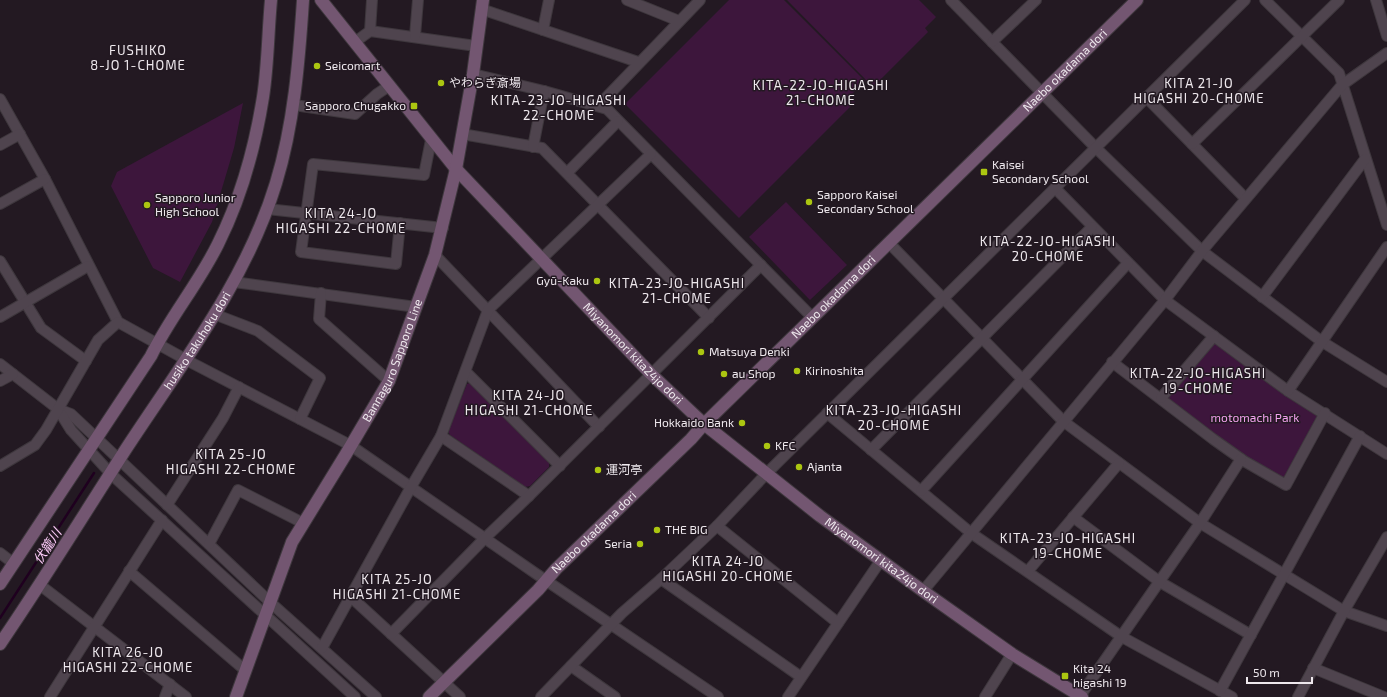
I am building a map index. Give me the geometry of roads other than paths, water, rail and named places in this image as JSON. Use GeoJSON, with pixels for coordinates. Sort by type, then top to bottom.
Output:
{"type":"FeatureCollection","features":[{"type":"Feature","properties":{"kind":"street"},"geometry":{"type":"LineString","coordinates":[[0,584],[151,356],[156,344],[195,285],[218,244],[242,184],[254,146],[264,96],[271,0]]}},
{"type":"Feature","properties":{"kind":"street","name":"husiko takuhoku dori"},"geometry":{"type":"LineString","coordinates":[[0,644],[112,474],[119,460],[234,282],[267,209],[276,182],[294,105],[304,0]]}},
{"type":"Feature","properties":{"kind":"street","name":"Miyanomori kita24jo dori"},"geometry":{"type":"LineString","coordinates":[[321,0],[431,140],[456,169],[651,374],[704,424],[767,472],[820,516],[922,591],[1012,654],[1081,696]]}},
{"type":"Feature","properties":{"kind":"street"},"geometry":{"type":"LineString","coordinates":[[370,31],[372,0]]}},
{"type":"Feature","properties":{"kind":"street"},"geometry":{"type":"LineString","coordinates":[[415,36],[418,0]]}},
{"type":"Feature","properties":{"kind":"street"},"geometry":{"type":"LineString","coordinates":[[543,30],[549,0]]}},
{"type":"Feature","properties":{"kind":"street"},"geometry":{"type":"LineString","coordinates":[[627,0],[679,21]]}},
{"type":"Feature","properties":{"kind":"street"},"geometry":{"type":"LineString","coordinates":[[598,106],[638,62],[700,0]]}},
{"type":"Feature","properties":{"kind":"street"},"geometry":{"type":"LineString","coordinates":[[951,0],[1095,147],[1202,251],[1321,341],[1387,382]]}},
{"type":"Feature","properties":{"kind":"street","name":"Naebo okadama dori"},"geometry":{"type":"LineString","coordinates":[[429,697],[538,590],[546,580],[691,439],[704,424],[1137,0]]}},
{"type":"Feature","properties":{"kind":"street"},"geometry":{"type":"LineString","coordinates":[[541,697],[610,624],[661,579],[717,526],[767,472],[1245,0]]}},
{"type":"Feature","properties":{"kind":"street"},"geometry":{"type":"LineString","coordinates":[[1265,0],[1339,73],[1387,225]]}},
{"type":"Feature","properties":{"kind":"street"},"geometry":{"type":"LineString","coordinates":[[1192,144],[1339,0]]}},
{"type":"Feature","properties":{"kind":"street"},"geometry":{"type":"LineString","coordinates":[[1376,0],[1387,36]]}},
{"type":"Feature","properties":{"kind":"street"},"geometry":{"type":"LineString","coordinates":[[992,42],[1032,1]]}},
{"type":"Feature","properties":{"kind":"street"},"geometry":{"type":"LineString","coordinates":[[482,5],[543,30],[638,62]]}},
{"type":"Feature","properties":{"kind":"street","name":"Bannaguro Sapporo Line"},"geometry":{"type":"LineString","coordinates":[[236,697],[267,616],[292,542],[389,381],[435,255],[443,228],[456,169],[473,74],[482,5]]}},
{"type":"Feature","properties":{"kind":"street"},"geometry":{"type":"LineString","coordinates":[[355,42],[370,31],[415,36],[476,46]]}},
{"type":"Feature","properties":{"kind":"street"},"geometry":{"type":"LineString","coordinates":[[922,591],[1165,300],[1245,198],[1342,85],[1387,53]]}},
{"type":"Feature","properties":{"kind":"street"},"geometry":{"type":"LineString","coordinates":[[473,74],[544,91],[607,109],[813,318]]}},
{"type":"Feature","properties":{"kind":"street"},"geometry":{"type":"LineString","coordinates":[[294,105],[355,114],[377,94],[389,86]]}},
{"type":"Feature","properties":{"kind":"street"},"geometry":{"type":"LineString","coordinates":[[533,146],[544,91]]}},
{"type":"Feature","properties":{"kind":"street"},"geometry":{"type":"LineString","coordinates":[[1146,97],[1245,198]]}},
{"type":"Feature","properties":{"kind":"street"},"geometry":{"type":"LineString","coordinates":[[0,99],[45,179],[88,266],[118,322],[185,360],[350,445],[610,624],[705,693],[718,697]]}},
{"type":"Feature","properties":{"kind":"street"},"geometry":{"type":"LineString","coordinates":[[567,174],[618,121]]}},
{"type":"Feature","properties":{"kind":"street"},"geometry":{"type":"LineString","coordinates":[[0,145],[20,134]]}},
{"type":"Feature","properties":{"kind":"street"},"geometry":{"type":"LineString","coordinates":[[462,134],[542,148],[709,318]]}},
{"type":"Feature","properties":{"kind":"street"},"geometry":{"type":"LineString","coordinates":[[400,223],[396,264],[301,252],[313,164],[424,175],[431,140]]}},
{"type":"Feature","properties":{"kind":"street"},"geometry":{"type":"LineString","coordinates":[[322,648],[441,436],[488,310],[597,204],[651,154]]}},
{"type":"Feature","properties":{"kind":"street"},"geometry":{"type":"LineString","coordinates":[[1262,297],[1365,159]]}},
{"type":"Feature","properties":{"kind":"street"},"geometry":{"type":"LineString","coordinates":[[0,204],[45,179]]}},
{"type":"Feature","properties":{"kind":"street"},"geometry":{"type":"LineString","coordinates":[[1055,188],[1165,300],[1288,391],[1325,413],[1387,454]]}},
{"type":"Feature","properties":{"kind":"street"},"geometry":{"type":"LineString","coordinates":[[267,209],[443,228]]}},
{"type":"Feature","properties":{"kind":"street"},"geometry":{"type":"LineString","coordinates":[[871,450],[1092,227]]}},
{"type":"Feature","properties":{"kind":"street"},"geometry":{"type":"LineString","coordinates":[[889,243],[1063,421],[1200,523],[1344,611],[1387,626]]}},
{"type":"Feature","properties":{"kind":"street"},"geometry":{"type":"LineString","coordinates":[[1288,391],[1387,247]]}},
{"type":"Feature","properties":{"kind":"street"},"geometry":{"type":"LineString","coordinates":[[435,255],[599,427]]}},
{"type":"Feature","properties":{"kind":"street"},"geometry":{"type":"LineString","coordinates":[[0,261],[41,328],[86,361]]}},
{"type":"Feature","properties":{"kind":"street"},"geometry":{"type":"LineString","coordinates":[[920,491],[1023,380],[1128,263]]}},
{"type":"Feature","properties":{"kind":"street"},"geometry":{"type":"LineString","coordinates":[[391,634],[485,538],[560,466],[761,265]]}},
{"type":"Feature","properties":{"kind":"street"},"geometry":{"type":"LineString","coordinates":[[0,317],[88,266]]}},
{"type":"Feature","properties":{"kind":"street"},"geometry":{"type":"LineString","coordinates":[[234,282],[416,307]]}},
{"type":"Feature","properties":{"kind":"street"},"geometry":{"type":"LineString","coordinates":[[321,293],[319,319],[389,381]]}},
{"type":"Feature","properties":{"kind":"street"},"geometry":{"type":"LineString","coordinates":[[214,314],[258,331],[320,378],[300,419]]}},
{"type":"Feature","properties":{"kind":"street"},"geometry":{"type":"LineString","coordinates":[[0,466],[35,445],[58,409],[98,340],[118,322]]}},
{"type":"Feature","properties":{"kind":"street"},"geometry":{"type":"LineString","coordinates":[[1161,398],[1214,336]]}},
{"type":"Feature","properties":{"kind":"street"},"geometry":{"type":"LineString","coordinates":[[1112,362],[1241,459],[1286,485],[1325,413]]}},
{"type":"Feature","properties":{"kind":"street"},"geometry":{"type":"LineString","coordinates":[[0,364],[58,409],[71,414],[271,603],[376,697]]}},
{"type":"Feature","properties":{"kind":"street"},"geometry":{"type":"LineString","coordinates":[[466,372],[560,466]]}},
{"type":"Feature","properties":{"kind":"street"},"geometry":{"type":"LineString","coordinates":[[0,381],[13,374]]}},
{"type":"Feature","properties":{"kind":"street"},"geometry":{"type":"LineString","coordinates":[[167,505],[223,418],[239,387]]}},
{"type":"Feature","properties":{"kind":"street"},"geometry":{"type":"LineString","coordinates":[[58,409],[71,430],[112,474],[355,697]]}},
{"type":"Feature","properties":{"kind":"street"},"geometry":{"type":"LineString","coordinates":[[827,413],[971,533],[1122,637],[1232,697]]}},
{"type":"Feature","properties":{"kind":"street"},"geometry":{"type":"LineString","coordinates":[[441,436],[529,496]]}},
{"type":"Feature","properties":{"kind":"street"},"geometry":{"type":"LineString","coordinates":[[1220,691],[1360,436]]}},
{"type":"Feature","properties":{"kind":"street"},"geometry":{"type":"LineString","coordinates":[[1081,696],[1200,523],[1241,459]]}},
{"type":"Feature","properties":{"kind":"street"},"geometry":{"type":"LineString","coordinates":[[1028,571],[1119,463]]}},
{"type":"Feature","properties":{"kind":"street"},"geometry":{"type":"LineString","coordinates":[[209,544],[238,490],[303,523]]}},
{"type":"Feature","properties":{"kind":"street"},"geometry":{"type":"LineString","coordinates":[[1073,517],[1160,582],[1251,635]]}},
{"type":"Feature","properties":{"kind":"street"},"geometry":{"type":"LineString","coordinates":[[55,695],[94,626],[162,520]]}},
{"type":"Feature","properties":{"kind":"street"},"geometry":{"type":"LineString","coordinates":[[717,526],[838,623]]}},
{"type":"Feature","properties":{"kind":"street"},"geometry":{"type":"LineString","coordinates":[[1298,697],[1344,611],[1384,550],[1387,537]]}},
{"type":"Feature","properties":{"kind":"street"},"geometry":{"type":"LineString","coordinates":[[0,553],[13,563]]}},
{"type":"Feature","properties":{"kind":"street"},"geometry":{"type":"LineString","coordinates":[[788,697],[881,560]]}},
{"type":"Feature","properties":{"kind":"street"},"geometry":{"type":"LineString","coordinates":[[129,571],[246,671]]}},
{"type":"Feature","properties":{"kind":"street"},"geometry":{"type":"LineString","coordinates":[[661,579],[801,677]]}},
{"type":"Feature","properties":{"kind":"street"},"geometry":{"type":"LineString","coordinates":[[40,584],[186,697]]}},
{"type":"Feature","properties":{"kind":"street"},"geometry":{"type":"LineString","coordinates":[[351,597],[460,697]]}},
{"type":"Feature","properties":{"kind":"street"},"geometry":{"type":"LineString","coordinates":[[985,697],[1012,654]]}},
{"type":"Feature","properties":{"kind":"street"},"geometry":{"type":"LineString","coordinates":[[571,666],[615,697]]}},
{"type":"Feature","properties":{"kind":"street"},"geometry":{"type":"LineString","coordinates":[[1313,668],[1384,697]]}},
{"type":"Feature","properties":{"kind":"street"},"geometry":{"type":"LineString","coordinates":[[165,697],[170,684]]}},
{"type":"Feature","properties":{"kind":"waterway","name":"伏籠川"},"geometry":{"type":"LineString","coordinates":[[0,618],[94,473]]}},
{"type":"Feature","properties":{"kind":"place","name":"Seicomart"},"geometry":{"type":"Point","coordinates":[317,66]}},
{"type":"Feature","properties":{"kind":"place","name":"やわらぎ斎場"},"geometry":{"type":"Point","coordinates":[441,83]}},
{"type":"Feature","properties":{"kind":"place","name":"Sapporo Chugakko"},"geometry":{"type":"Point","coordinates":[414,106]}},
{"type":"Feature","properties":{"kind":"place","name":"Kaisei Secondary School"},"geometry":{"type":"Point","coordinates":[984,172]}},
{"type":"Feature","properties":{"kind":"place","name":"Sapporo Kaisei Secondary School"},"geometry":{"type":"Point","coordinates":[809,202]}},
{"type":"Feature","properties":{"kind":"place","name":"Sapporo Junior High School"},"geometry":{"type":"Point","coordinates":[147,205]}},
{"type":"Feature","properties":{"kind":"place","name":"Gyū-Kaku"},"geometry":{"type":"Point","coordinates":[597,281]}},
{"type":"Feature","properties":{"kind":"place","name":"Matsuya Denki"},"geometry":{"type":"Point","coordinates":[701,352]}},
{"type":"Feature","properties":{"kind":"place","name":"Kirinoshita"},"geometry":{"type":"Point","coordinates":[797,371]}},
{"type":"Feature","properties":{"kind":"place","name":"au Shop"},"geometry":{"type":"Point","coordinates":[724,374]}},
{"type":"Feature","properties":{"kind":"place","name":"Hokkaido Bank"},"geometry":{"type":"Point","coordinates":[742,423]}},
{"type":"Feature","properties":{"kind":"place","name":"KFC"},"geometry":{"type":"Point","coordinates":[767,446]}},
{"type":"Feature","properties":{"kind":"place","name":"Ajanta"},"geometry":{"type":"Point","coordinates":[799,467]}},
{"type":"Feature","properties":{"kind":"place","name":"運河亭"},"geometry":{"type":"Point","coordinates":[598,470]}},
{"type":"Feature","properties":{"kind":"place","name":"THE BIG"},"geometry":{"type":"Point","coordinates":[657,530]}},
{"type":"Feature","properties":{"kind":"place","name":"Seria"},"geometry":{"type":"Point","coordinates":[640,544]}},
{"type":"Feature","properties":{"kind":"place","name":"Kita 24 higashi 19"},"geometry":{"type":"Point","coordinates":[1065,676]}},
{"type":"Feature","properties":{"kind":"district","name":"FUSHIKO 8-JO 1-CHOME"},"geometry":{"type":"Point","coordinates":[138,58]}},
{"type":"Feature","properties":{"kind":"district","name":"KITA 21-JO HIGASHI 20-CHOME"},"geometry":{"type":"Point","coordinates":[1199,90]}},
{"type":"Feature","properties":{"kind":"district","name":"KITA-22-JO-HIGASHI 21-CHOME"},"geometry":{"type":"Point","coordinates":[821,92]}},
{"type":"Feature","properties":{"kind":"district","name":"KITA-23-JO-HIGASHI 22-CHOME"},"geometry":{"type":"Point","coordinates":[559,108]}},
{"type":"Feature","properties":{"kind":"district","name":"KITA 24-JO HIGASHI 22-CHOME"},"geometry":{"type":"Point","coordinates":[341,220]}},
{"type":"Feature","properties":{"kind":"district","name":"KITA-22-JO-HIGASHI 20-CHOME"},"geometry":{"type":"Point","coordinates":[1048,248]}},
{"type":"Feature","properties":{"kind":"district","name":"KITA-23-JO-HIGASHI 21-CHOME"},"geometry":{"type":"Point","coordinates":[677,290]}},
{"type":"Feature","properties":{"kind":"district","name":"KITA-22-JO-HIGASHI 19-CHOME"},"geometry":{"type":"Point","coordinates":[1198,380]}},
{"type":"Feature","properties":{"kind":"district","name":"KITA 24-JO HIGASHI 21-CHOME"},"geometry":{"type":"Point","coordinates":[529,402]}},
{"type":"Feature","properties":{"kind":"district","name":"KITA-23-JO-HIGASHI 20-CHOME"},"geometry":{"type":"Point","coordinates":[894,418]}},
{"type":"Feature","properties":{"kind":"district","name":"KITA 25-JO HIGASHI 22-CHOME"},"geometry":{"type":"Point","coordinates":[231,462]}},
{"type":"Feature","properties":{"kind":"district","name":"KITA-23-JO-HIGASHI 19-CHOME"},"geometry":{"type":"Point","coordinates":[1068,546]}},
{"type":"Feature","properties":{"kind":"district","name":"KITA 24-JO HIGASHI 20-CHOME"},"geometry":{"type":"Point","coordinates":[728,568]}},
{"type":"Feature","properties":{"kind":"district","name":"KITA 25-JO HIGASHI 21-CHOME"},"geometry":{"type":"Point","coordinates":[397,586]}},
{"type":"Feature","properties":{"kind":"district","name":"KITA 26-JO HIGASHI 22-CHOME"},"geometry":{"type":"Point","coordinates":[128,660]}},
{"type":"Feature","properties":{"kind":"park label","name":"motomachi Park"},"geometry":{"type":"Point","coordinates":[1255,418]}}]}
